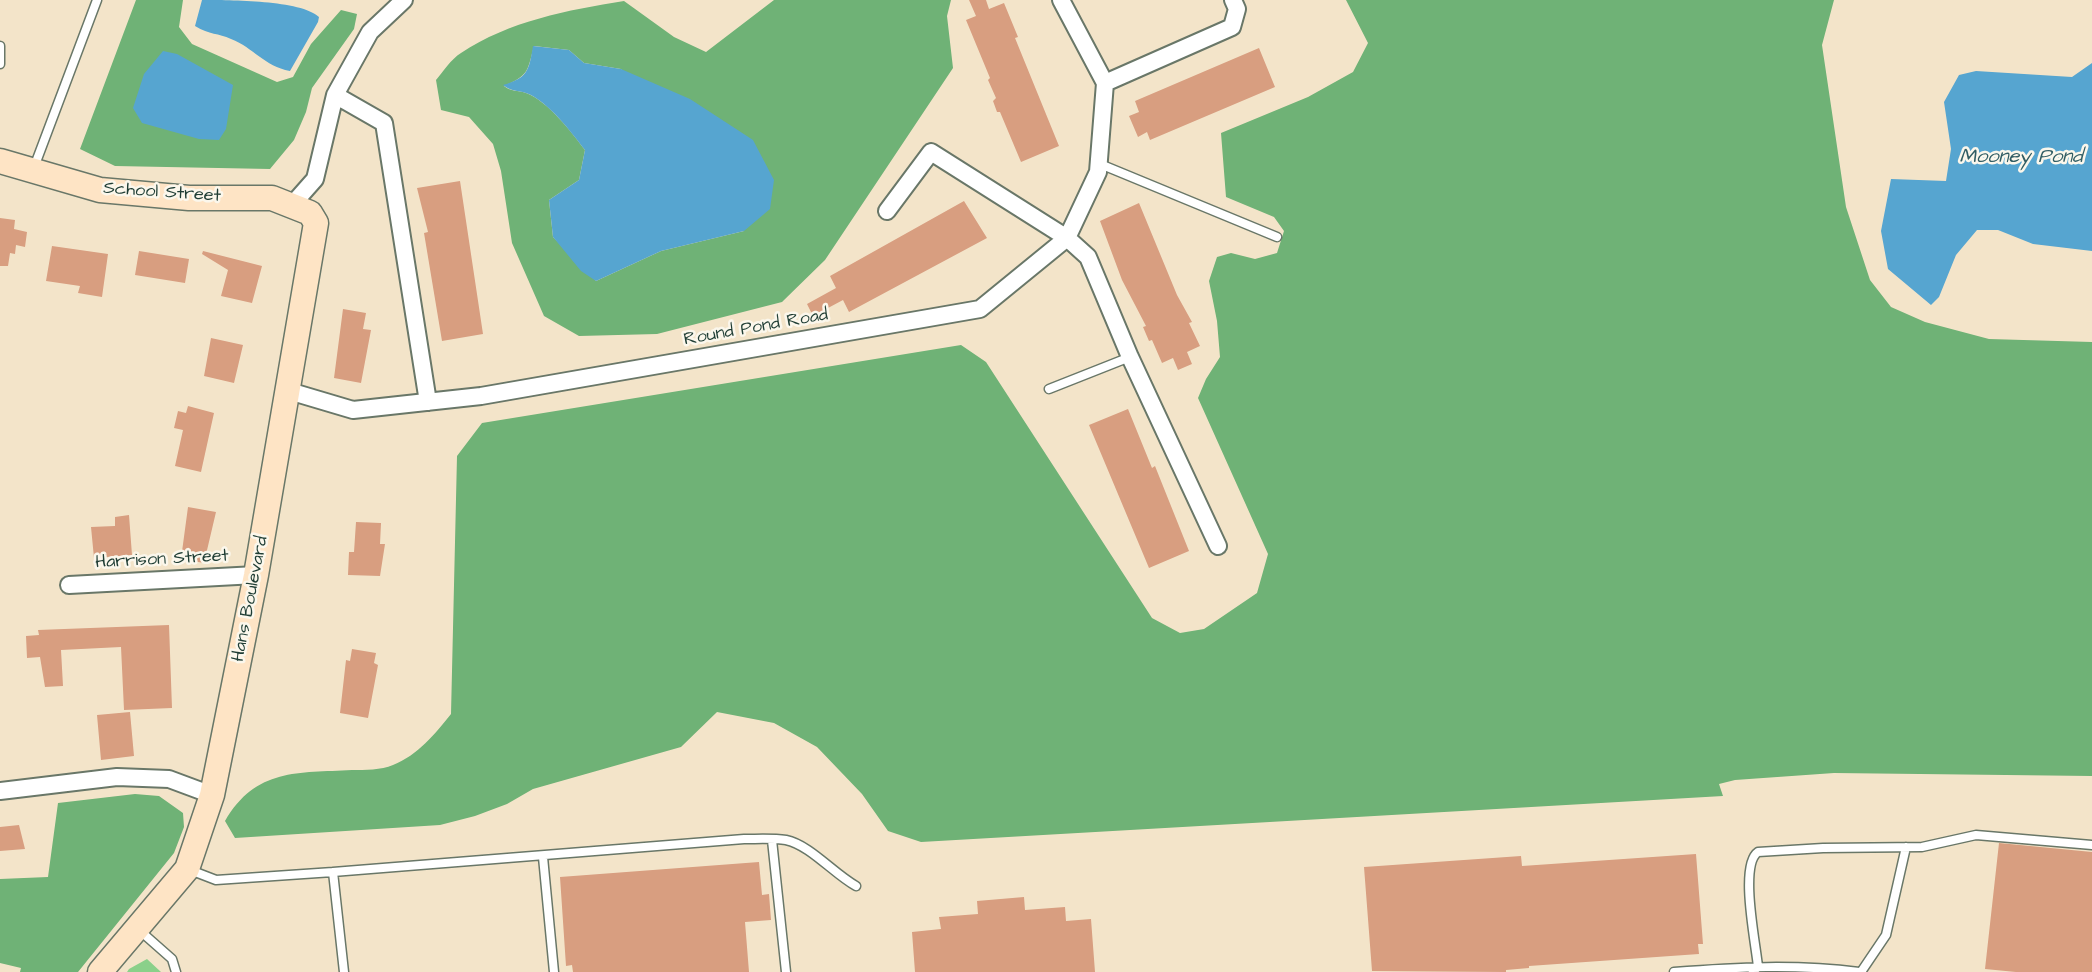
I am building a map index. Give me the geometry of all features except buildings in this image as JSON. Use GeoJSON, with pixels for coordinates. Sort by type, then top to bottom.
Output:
{"type":"FeatureCollection","features":[{"type":"Feature","properties":{"kind":"street"},"geometry":{"type":"LineString","coordinates":[[291,205],[315,180],[335,95],[370,32],[404,0]]}},
{"type":"Feature","properties":{"kind":"street"},"geometry":{"type":"LineString","coordinates":[[1061,0],[1105,83],[1232,27],[1237,9],[1233,0]]}},
{"type":"Feature","properties":{"kind":"street","name":"Round Pond Road"},"geometry":{"type":"LineString","coordinates":[[289,391],[353,410],[429,402],[493,394],[980,309],[1067,238],[1100,164],[1105,83]]}},
{"type":"Feature","properties":{"kind":"street"},"geometry":{"type":"LineString","coordinates":[[335,95],[384,123],[429,402]]}},
{"type":"Feature","properties":{"kind":"street"},"geometry":{"type":"LineString","coordinates":[[887,211],[931,152],[1067,238],[1088,257],[1130,357],[1218,546]]}},
{"type":"Feature","properties":{"kind":"street","name":"School Street"},"geometry":{"type":"LineString","coordinates":[[0,161],[100,189],[189,198],[272,198],[291,205]]}},
{"type":"Feature","properties":{"kind":"street","name":"Hans Boulevard"},"geometry":{"type":"LineString","coordinates":[[100,972],[187,869],[212,795],[256,575],[316,223],[310,213],[291,205]]}},
{"type":"Feature","properties":{"kind":"street","name":"Harrison Street"},"geometry":{"type":"LineString","coordinates":[[69,585],[256,575]]}},
{"type":"Feature","properties":{"kind":"street"},"geometry":{"type":"LineString","coordinates":[[0,791],[117,777],[169,779],[212,795]]}},
{"type":"Feature","properties":{"kind":"lane"},"geometry":{"type":"LineString","coordinates":[[33,170],[98,0]]}},
{"type":"Feature","properties":{"kind":"lane"},"geometry":{"type":"LineString","coordinates":[[0,46],[0,64]]}},
{"type":"Feature","properties":{"kind":"lane"},"geometry":{"type":"LineString","coordinates":[[1100,164],[1277,237]]}},
{"type":"Feature","properties":{"kind":"lane"},"geometry":{"type":"LineString","coordinates":[[1049,389],[1130,357]]}},
{"type":"Feature","properties":{"kind":"lane"},"geometry":{"type":"LineString","coordinates":[[1756,969],[1748,874],[1753,855],[1758,852],[1823,848],[1922,847],[1976,835],[2092,845]]}},
{"type":"Feature","properties":{"kind":"lane"},"geometry":{"type":"LineString","coordinates":[[187,869],[216,880],[543,857],[744,839],[784,840],[802,847],[840,878],[856,886]]}},
{"type":"Feature","properties":{"kind":"lane"},"geometry":{"type":"LineString","coordinates":[[772,840],[786,972]]}},
{"type":"Feature","properties":{"kind":"lane"},"geometry":{"type":"LineString","coordinates":[[1674,972],[1814,966],[1860,972],[1886,935],[1906,847]]}},
{"type":"Feature","properties":{"kind":"lane"},"geometry":{"type":"LineString","coordinates":[[543,857],[554,972]]}},
{"type":"Feature","properties":{"kind":"lane"},"geometry":{"type":"LineString","coordinates":[[333,872],[344,972]]}},
{"type":"Feature","properties":{"kind":"lane"},"geometry":{"type":"LineString","coordinates":[[137,929],[172,959],[176,972]]}},
{"type":"Feature","properties":{"kind":"green space"},"geometry":{"type":"Polygon","coordinates":[[[136,0],[183,0],[179,27],[192,44],[277,82],[293,77],[311,44],[341,10],[357,14],[354,29],[312,88],[306,112],[294,140],[270,169],[115,166],[80,149],[136,0]]]}},
{"type":"Feature","properties":{"kind":"green space"},"geometry":{"type":"Polygon","coordinates":[[[774,0],[951,0],[947,16],[953,68],[825,260],[782,302],[657,334],[579,336],[544,316],[512,243],[501,171],[493,144],[469,117],[441,110],[436,80],[457,56],[499,33],[540,18],[624,1],[674,37],[706,52],[774,0]],[[534,46],[526,72],[504,86],[526,93],[543,103],[559,118],[585,150],[579,180],[549,200],[553,237],[596,281],[661,251],[744,231],[621,69],[584,63],[569,50],[534,46]]]}},
{"type":"Feature","properties":{"kind":"green space"},"geometry":{"type":"Polygon","coordinates":[[[1346,0],[1834,0],[1822,45],[1846,207],[1870,280],[1891,307],[1925,322],[1989,339],[2092,342],[2092,776],[1834,773],[1735,780],[1719,784],[1723,796],[921,842],[888,831],[862,794],[817,747],[774,723],[717,712],[681,747],[533,789],[507,804],[475,816],[440,825],[235,838],[225,821],[250,791],[265,782],[296,773],[373,769],[393,765],[418,750],[451,714],[457,456],[482,423],[961,345],[986,362],[1152,618],[1180,633],[1204,629],[1257,593],[1268,554],[1198,398],[1206,379],[1220,357],[1217,321],[1209,281],[1217,257],[1231,253],[1255,259],[1277,253],[1284,231],[1274,217],[1226,197],[1221,133],[1308,97],[1353,72],[1368,43],[1346,0]]]}},
{"type":"Feature","properties":{"kind":"green space"},"geometry":{"type":"Polygon","coordinates":[[[135,794],[159,796],[183,813],[184,827],[174,853],[78,972],[20,972],[21,968],[0,963],[0,879],[48,877],[58,803],[135,794]]]}},
{"type":"Feature","properties":{"kind":"green space"},"geometry":{"type":"Polygon","coordinates":[[[147,959],[161,972],[127,972],[129,969],[147,959]]]}},
{"type":"Feature","properties":{"kind":"water"},"geometry":{"type":"Polygon","coordinates":[[[202,0],[281,4],[310,11],[319,17],[290,71],[273,65],[239,43],[195,26],[202,0]]]}},
{"type":"Feature","properties":{"kind":"water"},"geometry":{"type":"Polygon","coordinates":[[[533,46],[569,50],[584,63],[621,69],[690,99],[753,140],[774,180],[770,209],[744,231],[661,251],[596,281],[581,271],[553,237],[549,200],[579,180],[585,150],[542,102],[526,93],[503,85],[518,79],[526,72],[533,46]]]}},
{"type":"Feature","properties":{"kind":"water"},"geometry":{"type":"Polygon","coordinates":[[[163,51],[177,54],[233,85],[226,129],[219,140],[199,139],[142,123],[133,108],[144,74],[163,51]]]}},
{"type":"Feature","properties":{"kind":"water","name":"Mooney Pond"},"geometry":{"type":"Polygon","coordinates":[[[2092,63],[2092,251],[2033,244],[1998,230],[1977,230],[1956,255],[1939,297],[1931,305],[1888,269],[1881,231],[1891,179],[1946,181],[1951,149],[1944,102],[1959,75],[1976,71],[2072,77],[2092,63]]]}}]}
